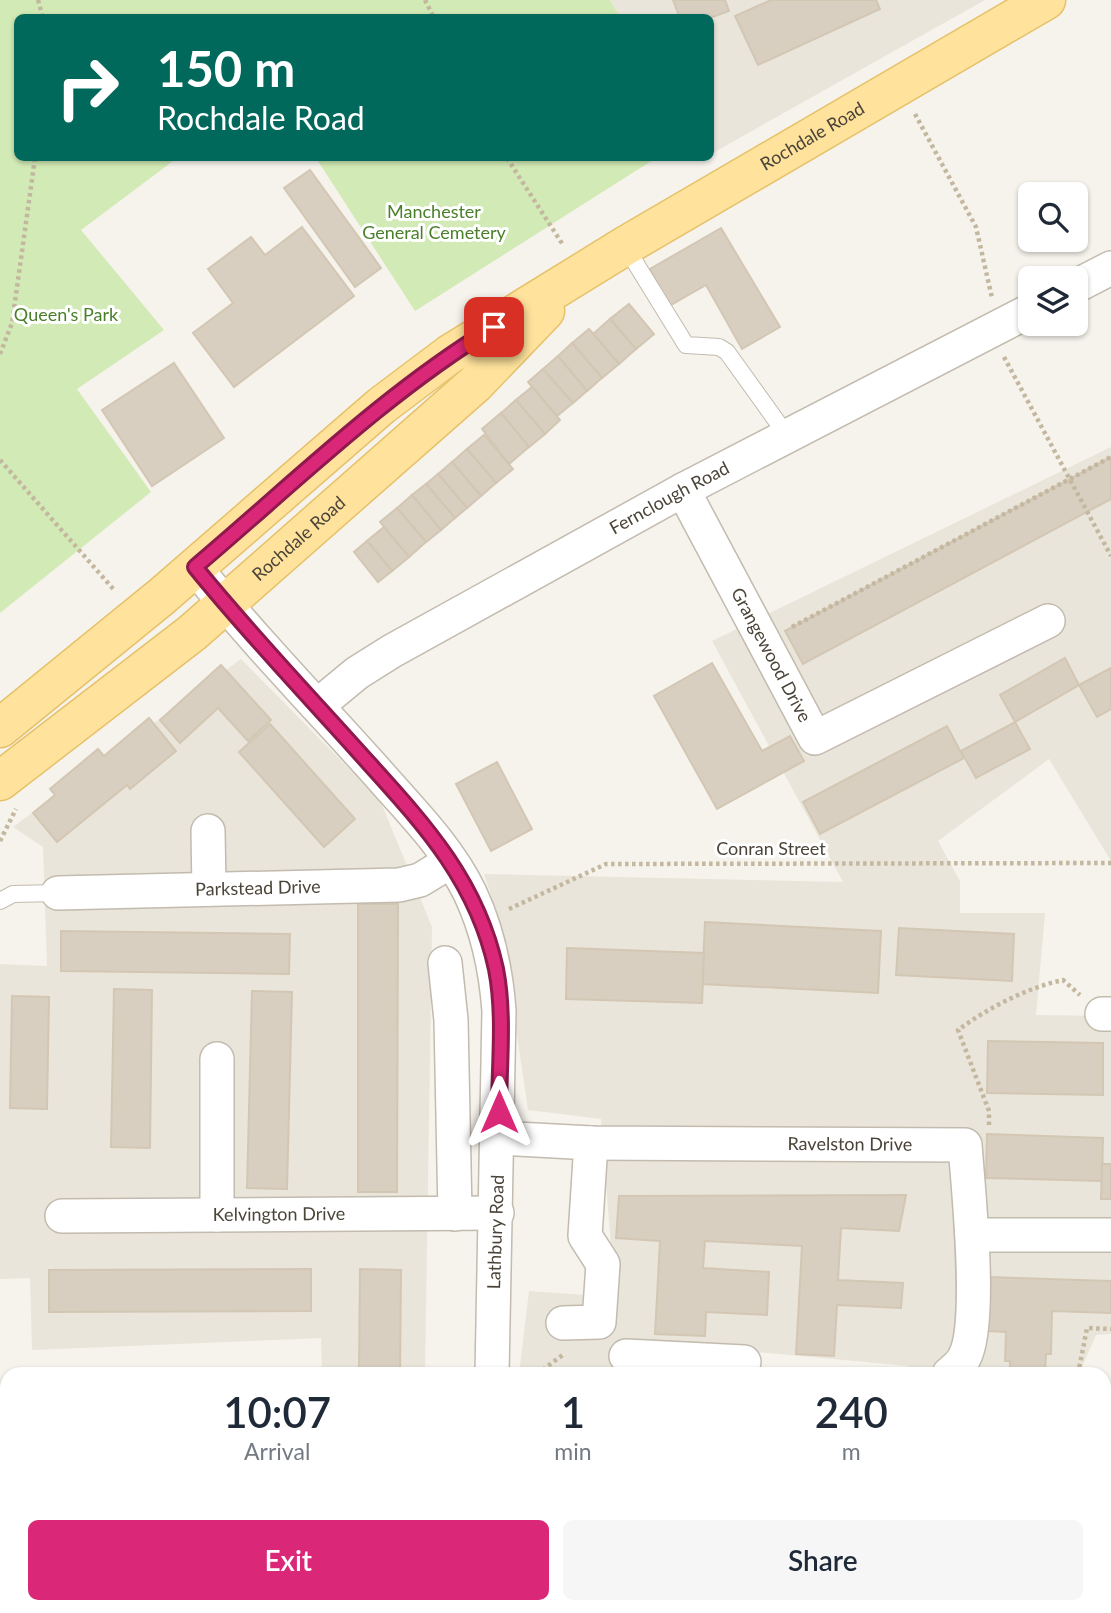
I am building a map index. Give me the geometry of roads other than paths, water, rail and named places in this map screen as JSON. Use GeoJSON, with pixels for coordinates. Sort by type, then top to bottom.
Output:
{"type":"FeatureCollection","features":[{"type":"Feature","properties":{"kind":"main road","name":"Rochdale Road"},"geometry":{"type":"LineString","coordinates":[[0,728],[195,567],[391,399],[450,354],[625,246],[1046,0]]}},
{"type":"Feature","properties":{"kind":"main road","name":"Rochdale Road"},"geometry":{"type":"LineString","coordinates":[[0,781],[192,633],[475,384],[580,274]]}},
{"type":"Feature","properties":{"kind":"street"},"geometry":{"type":"LineString","coordinates":[[1088,280],[1111,268]]}},
{"type":"Feature","properties":{"kind":"street","name":"Fernclough Road"},"geometry":{"type":"LineString","coordinates":[[317,706],[357,673],[392,651],[683,490],[1018,317]]}},
{"type":"Feature","properties":{"kind":"street","name":"Grangewood Drive"},"geometry":{"type":"LineString","coordinates":[[683,490],[815,738],[1048,621]]}},
{"type":"Feature","properties":{"kind":"street","name":"Lathbury Road"},"geometry":{"type":"LineString","coordinates":[[195,567],[224,604],[426,828],[451,861],[482,920],[496,971],[499,1012],[492,1367]]}},
{"type":"Feature","properties":{"kind":"street"},"geometry":{"type":"LineString","coordinates":[[208,831],[209,889]]}},
{"type":"Feature","properties":{"kind":"street","name":"Parkstead Drive"},"geometry":{"type":"LineString","coordinates":[[58,893],[399,885],[419,880],[451,861]]}},
{"type":"Feature","properties":{"kind":"street"},"geometry":{"type":"LineString","coordinates":[[445,963],[451,1020],[455,1214]]}},
{"type":"Feature","properties":{"kind":"street"},"geometry":{"type":"LineString","coordinates":[[217,1059],[217,1215]]}},
{"type":"Feature","properties":{"kind":"street","name":"Ravelston Drive"},"geometry":{"type":"LineString","coordinates":[[498,1138],[592,1143],[965,1145],[972,1235]]}},
{"type":"Feature","properties":{"kind":"street"},"geometry":{"type":"LineString","coordinates":[[563,1323],[599,1322],[603,1264],[585,1236],[592,1143]]}},
{"type":"Feature","properties":{"kind":"street","name":"Kelvington Drive"},"geometry":{"type":"LineString","coordinates":[[62,1216],[497,1213]]}},
{"type":"Feature","properties":{"kind":"street"},"geometry":{"type":"LineString","coordinates":[[956,1367],[964,1358],[969,1346],[972,1235],[1111,1235]]}},
{"type":"Feature","properties":{"kind":"street"},"geometry":{"type":"LineString","coordinates":[[626,1356],[744,1362]]}},
{"type":"Feature","properties":{"kind":"lane"},"geometry":{"type":"LineString","coordinates":[[625,246],[686,345],[719,347],[727,352],[788,437]]}},
{"type":"Feature","properties":{"kind":"lane"},"geometry":{"type":"LineString","coordinates":[[0,901],[13,894],[58,893]]}},
{"type":"Feature","properties":{"kind":"park label","name":"Manchester General Cemetery"},"geometry":{"type":"Point","coordinates":[434,222]}},
{"type":"Feature","properties":{"kind":"park label","name":"Queen's Park"},"geometry":{"type":"Point","coordinates":[66,315]}}]}
